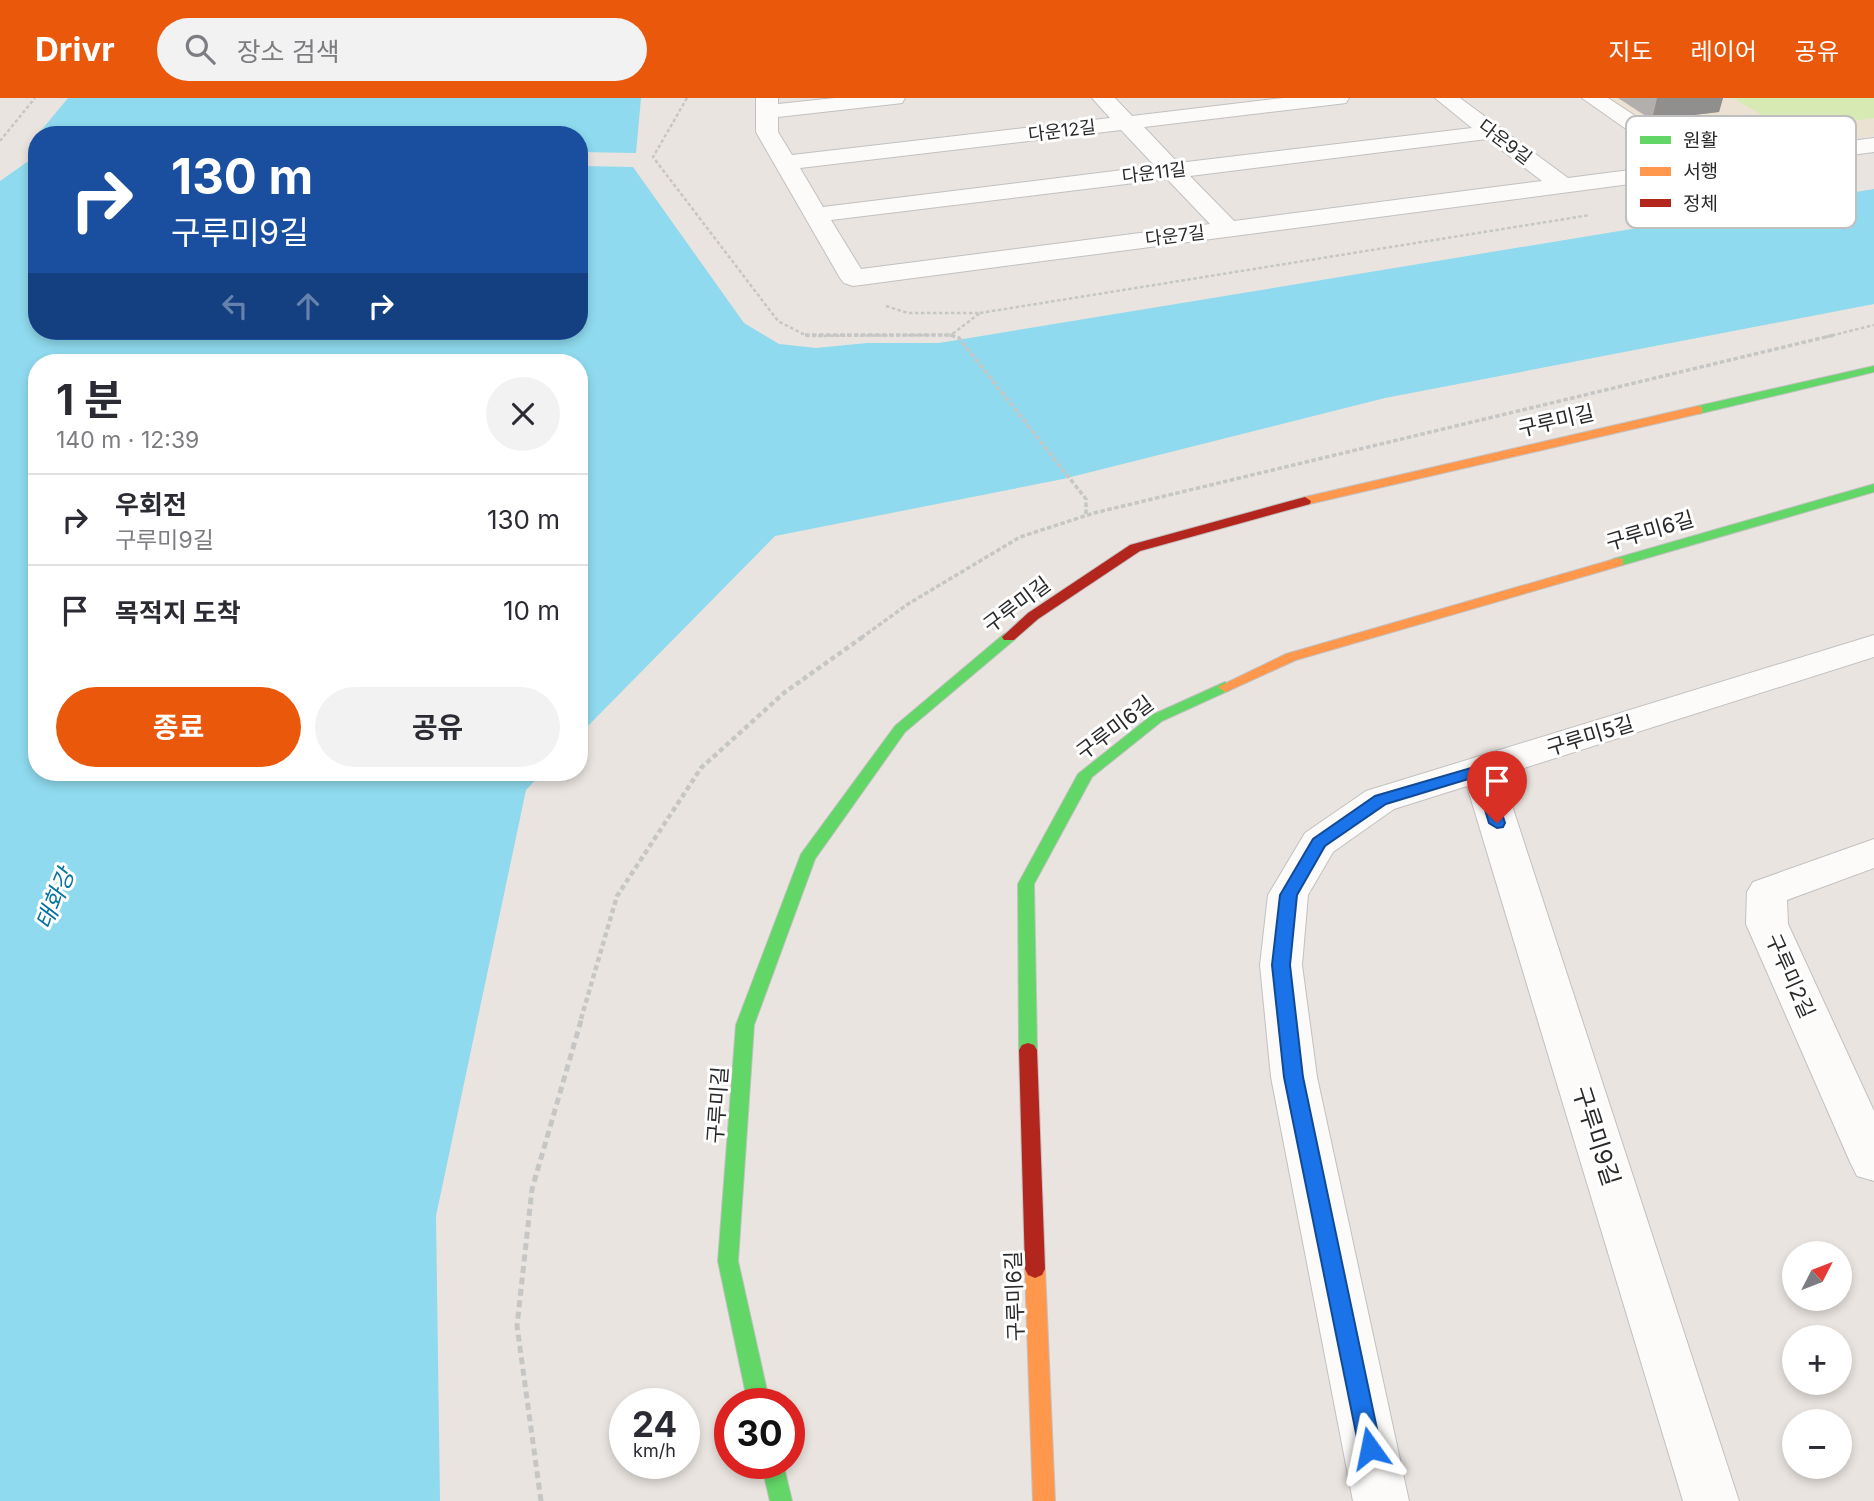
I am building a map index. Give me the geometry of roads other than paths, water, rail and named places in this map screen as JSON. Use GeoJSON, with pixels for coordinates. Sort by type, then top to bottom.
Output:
{"type":"FeatureCollection","features":[{"type":"Feature","properties":{"kind":"street"},"geometry":{"type":"LineString","coordinates":[[767,105],[894,98]]}},
{"type":"Feature","properties":{"kind":"street"},"geometry":{"type":"LineString","coordinates":[[1103,98],[1228,229]]}},
{"type":"Feature","properties":{"kind":"street","name":"다운12길"},"geometry":{"type":"LineString","coordinates":[[785,163],[1338,98]]}},
{"type":"Feature","properties":{"kind":"street","name":"다운9길"},"geometry":{"type":"LineString","coordinates":[[1446,98],[1564,186]]}},
{"type":"Feature","properties":{"kind":"street"},"geometry":{"type":"LineString","coordinates":[[1593,98],[1626,120]]}},
{"type":"Feature","properties":{"kind":"street","name":"다운7길"},"geometry":{"type":"LineString","coordinates":[[767,105],[767,132],[853,278],[1626,178]]}},
{"type":"Feature","properties":{"kind":"street","name":"다운11길"},"geometry":{"type":"LineString","coordinates":[[815,215],[1492,132]]}},
{"type":"Feature","properties":{"kind":"street","name":"다운7길"},"geometry":{"type":"LineString","coordinates":[[1856,147],[1874,145]]}},
{"type":"Feature","properties":{"kind":"street","name":"구루미길"},"geometry":{"type":"LineString","coordinates":[[756,1388],[728,1262],[745,1025],[807,858],[900,729],[1033,616],[1135,548],[1289,505],[1874,369]]}},
{"type":"Feature","properties":{"kind":"street","name":"구루미6길"},"geometry":{"type":"LineString","coordinates":[[1044,1501],[1028,1071],[1026,884],[1086,774],[1157,718],[1291,657],[1874,488]]}},
{"type":"Feature","properties":{"kind":"street","name":"구루미5길"},"geometry":{"type":"LineString","coordinates":[[1381,1501],[1294,1077],[1281,965],[1288,895],[1319,843],[1380,800],[1874,646]]}},
{"type":"Feature","properties":{"kind":"street","name":"구루미9길"},"geometry":{"type":"LineString","coordinates":[[1481,770],[1711,1501]]}},
{"type":"Feature","properties":{"kind":"street","name":"구루미2길"},"geometry":{"type":"LineString","coordinates":[[1874,853],[1767,892],[1767,924],[1874,1162]]}},
{"type":"Feature","properties":{"kind":"street"},"geometry":{"type":"LineString","coordinates":[[775,1479],[780,1501]]}},
{"type":"Feature","properties":{"kind":"water"},"geometry":{"type":"Polygon","coordinates":[[[68,98],[641,98],[636,153],[588,152],[588,126],[45,126],[68,98]]]}},
{"type":"Feature","properties":{"kind":"water","name":"태화강"},"geometry":{"type":"Polygon","coordinates":[[[28,161],[28,340],[588,340],[588,166],[633,167],[744,323],[779,344],[816,348],[867,343],[939,343],[1637,228],[1856,228],[1856,192],[1874,189],[1874,304],[1385,398],[1063,479],[775,536],[588,726],[588,354],[28,354],[28,781],[534,781],[526,790],[436,1216],[440,1501],[0,1501],[0,181],[28,161]]]}}]}
